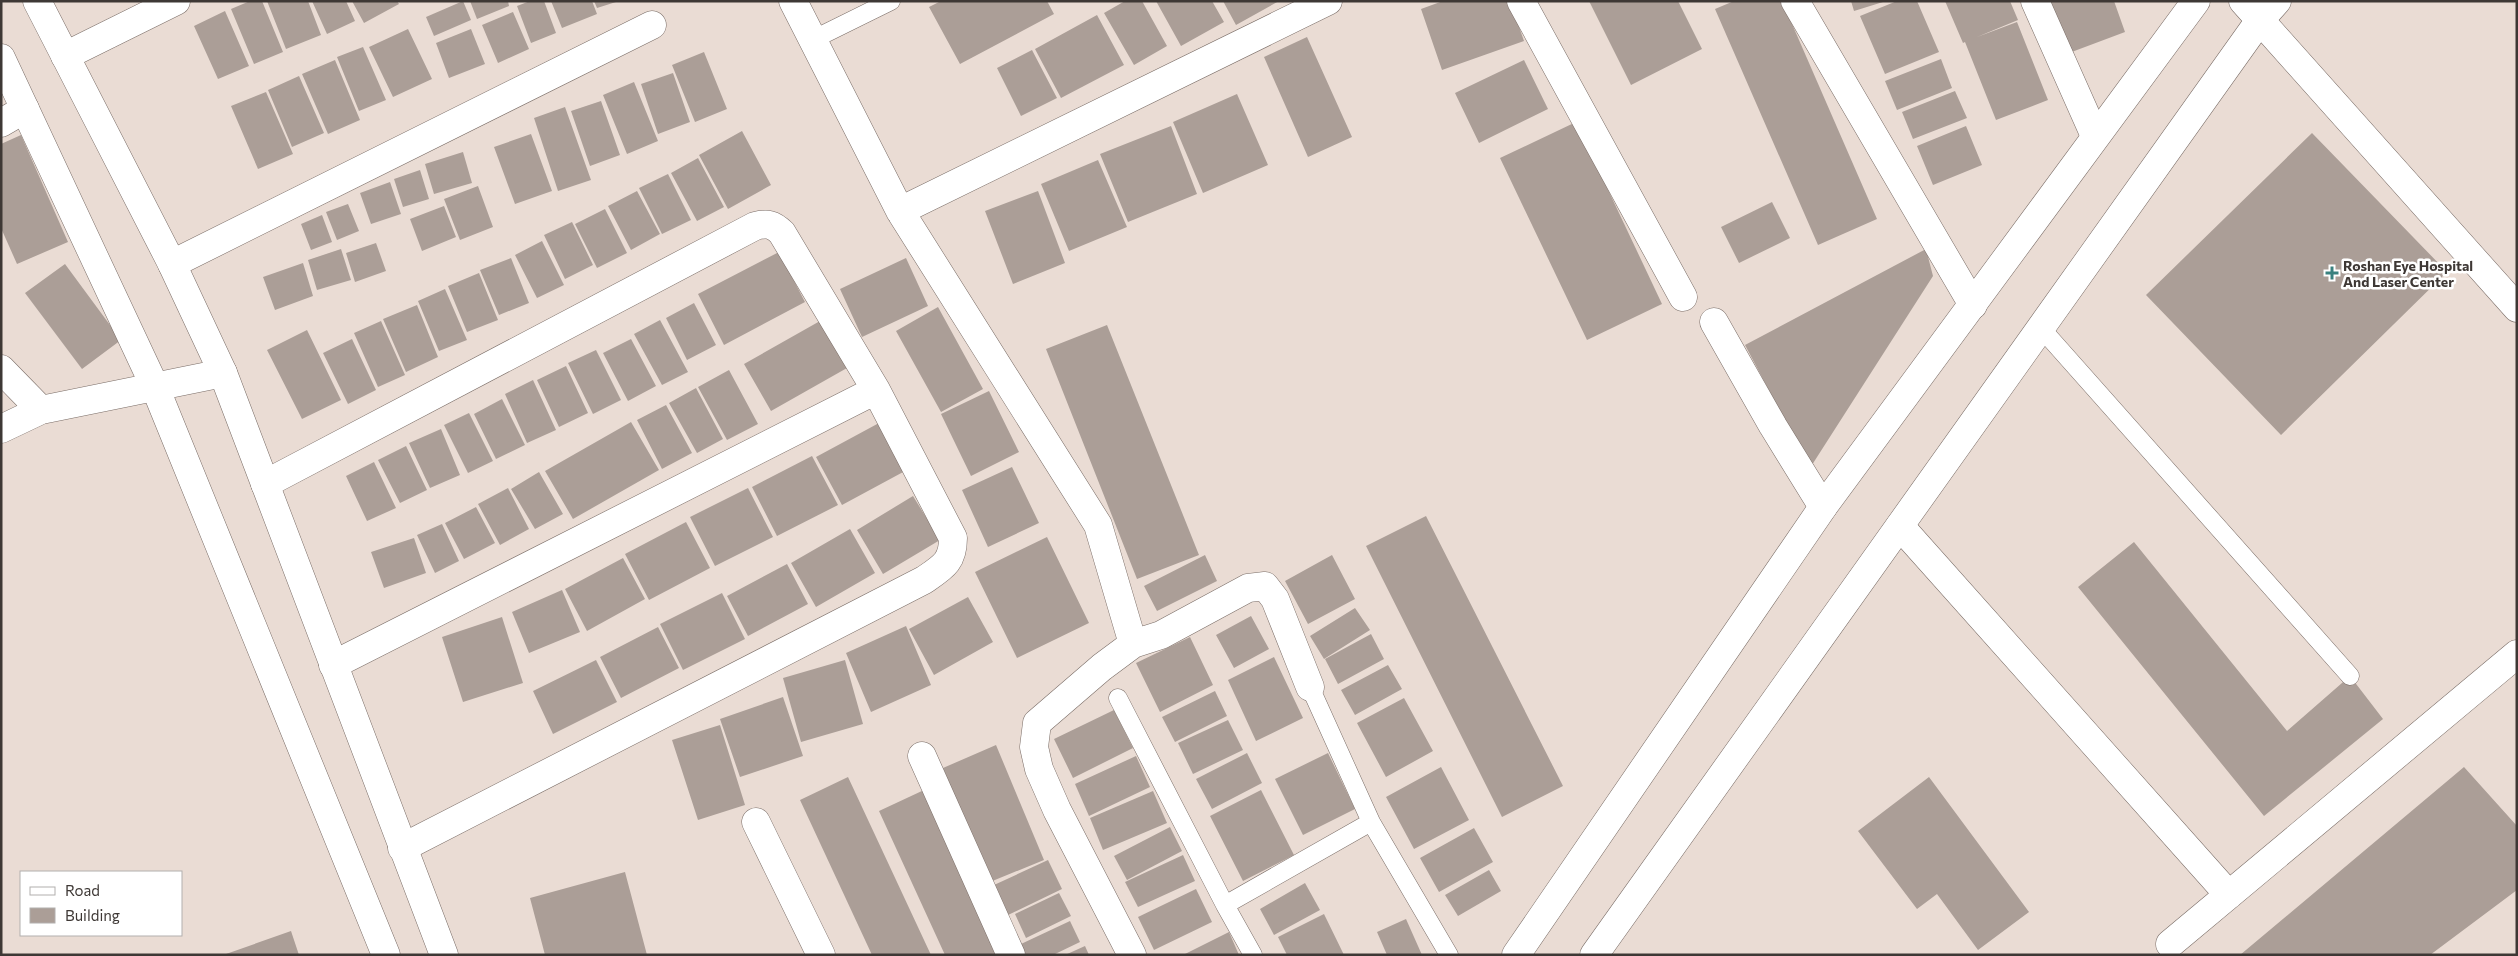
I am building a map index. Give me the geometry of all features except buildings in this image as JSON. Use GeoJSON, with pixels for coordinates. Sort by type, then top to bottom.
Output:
{"type":"FeatureCollection","features":[{"type":"Feature","properties":{"kind":"street"},"geometry":{"type":"LineString","coordinates":[[38,1],[172,264],[223,373],[444,955]]}},
{"type":"Feature","properties":{"kind":"street"},"geometry":{"type":"LineString","coordinates":[[65,56],[176,1]]}},
{"type":"Feature","properties":{"kind":"street"},"geometry":{"type":"LineString","coordinates":[[793,1],[900,212],[1098,525],[1134,644]]}},
{"type":"Feature","properties":{"kind":"street"},"geometry":{"type":"LineString","coordinates":[[900,212],[1328,1]]}},
{"type":"Feature","properties":{"kind":"street"},"geometry":{"type":"LineString","coordinates":[[1521,1],[1683,297]]}},
{"type":"Feature","properties":{"kind":"street"},"geometry":{"type":"LineString","coordinates":[[1795,1],[1973,305]]}},
{"type":"Feature","properties":{"kind":"street"},"geometry":{"type":"LineString","coordinates":[[2035,1],[2095,136]]}},
{"type":"Feature","properties":{"kind":"street"},"geometry":{"type":"LineString","coordinates":[[1516,955],[1823,507],[2196,1]]}},
{"type":"Feature","properties":{"kind":"street"},"geometry":{"type":"LineString","coordinates":[[1594,955],[2041,328],[2260,8],[2517,308]]}},
{"type":"Feature","properties":{"kind":"street"},"geometry":{"type":"LineString","coordinates":[[172,264],[652,25]]}},
{"type":"Feature","properties":{"kind":"street"},"geometry":{"type":"LineString","coordinates":[[1,58],[155,387],[386,955]]}},
{"type":"Feature","properties":{"kind":"street"},"geometry":{"type":"LineString","coordinates":[[1,123],[25,109]]}},
{"type":"Feature","properties":{"kind":"street"},"geometry":{"type":"LineString","coordinates":[[265,484],[755,226],[766,224],[774,225],[782,233],[876,390],[954,538],[953,553],[943,568],[924,580],[402,848]]}},
{"type":"Feature","properties":{"kind":"street"},"geometry":{"type":"LineString","coordinates":[[1714,322],[1773,426],[1823,507]]}},
{"type":"Feature","properties":{"kind":"street"},"geometry":{"type":"LineString","coordinates":[[1,369],[41,410]]}},
{"type":"Feature","properties":{"kind":"street"},"geometry":{"type":"LineString","coordinates":[[1,429],[41,410],[223,373]]}},
{"type":"Feature","properties":{"kind":"street"},"geometry":{"type":"LineString","coordinates":[[333,665],[876,390]]}},
{"type":"Feature","properties":{"kind":"street"},"geometry":{"type":"LineString","coordinates":[[1900,526],[2229,895]]}},
{"type":"Feature","properties":{"kind":"street"},"geometry":{"type":"LineString","coordinates":[[1132,955],[1057,810],[1039,769],[1034,747],[1037,723],[1102,667],[1134,644],[1161,635],[1248,588],[1264,586],[1275,599],[1310,687]]}},
{"type":"Feature","properties":{"kind":"street"},"geometry":{"type":"LineString","coordinates":[[2170,944],[2517,654]]}},
{"type":"Feature","properties":{"kind":"street"},"geometry":{"type":"LineString","coordinates":[[922,756],[1011,955]]}},
{"type":"Feature","properties":{"kind":"street"},"geometry":{"type":"LineString","coordinates":[[756,822],[821,955]]}},
{"type":"Feature","properties":{"kind":"lane"},"geometry":{"type":"LineString","coordinates":[[812,40],[891,1]]}},
{"type":"Feature","properties":{"kind":"lane"},"geometry":{"type":"LineString","coordinates":[[2041,328],[2350,676]]}},
{"type":"Feature","properties":{"kind":"lane"},"geometry":{"type":"LineString","coordinates":[[1310,687],[1371,822],[1449,955]]}},
{"type":"Feature","properties":{"kind":"lane"},"geometry":{"type":"LineString","coordinates":[[1118,698],[1225,905],[1253,955]]}},
{"type":"Feature","properties":{"kind":"lane"},"geometry":{"type":"LineString","coordinates":[[1225,905],[1371,822]]}},
{"type":"Feature","properties":{"kind":"place","name":"Roshan Eye Hospital And Laser Center"},"geometry":{"type":"Point","coordinates":[2332,273]}}]}
